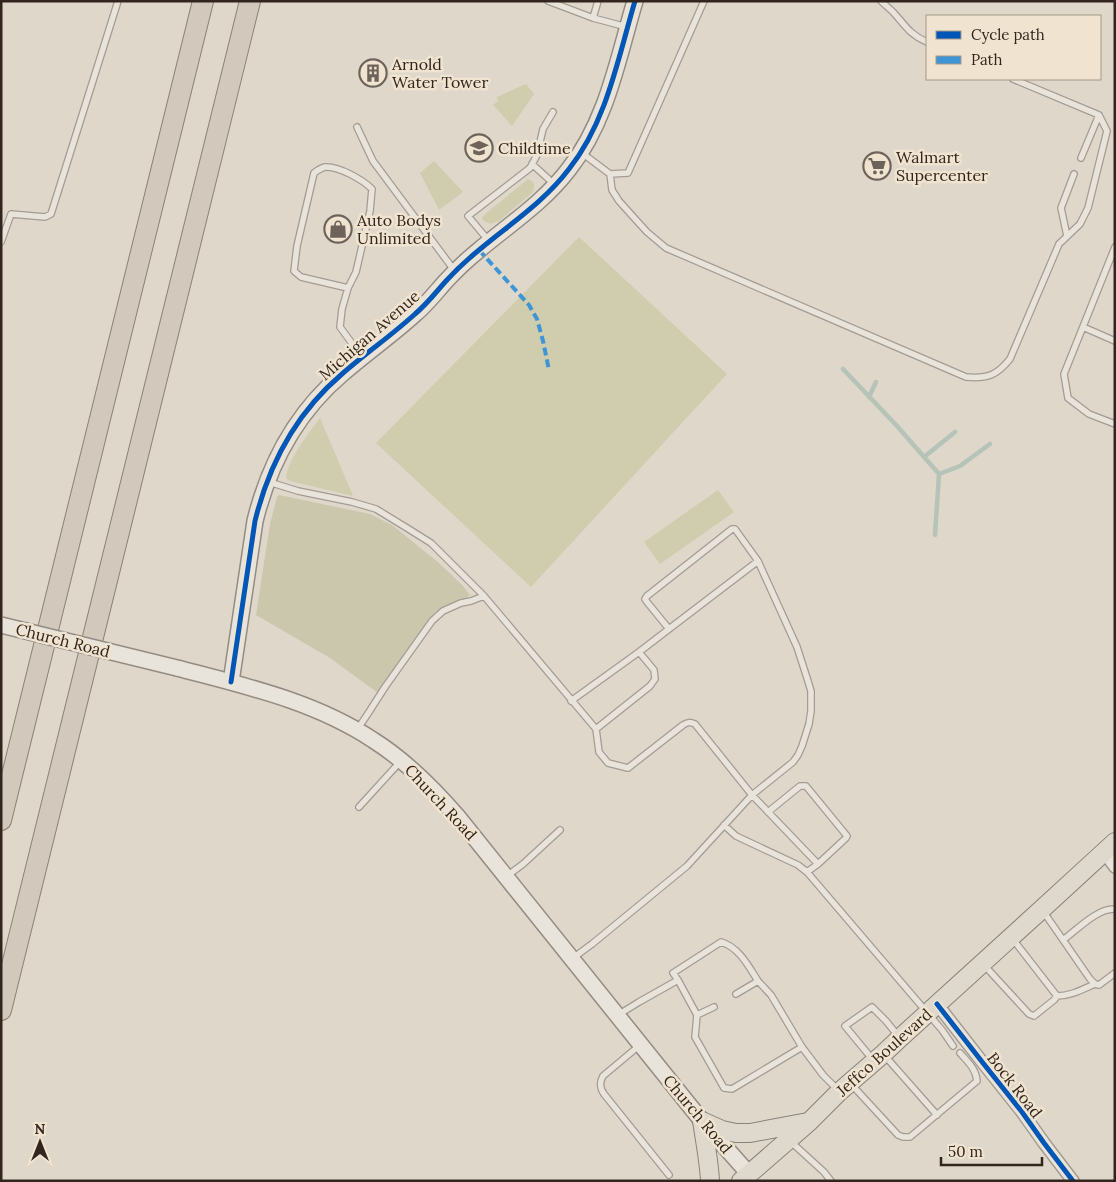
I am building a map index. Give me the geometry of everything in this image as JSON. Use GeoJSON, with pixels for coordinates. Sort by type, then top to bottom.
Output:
{"type":"FeatureCollection","features":[{"type":"Feature","properties":{"kind":"highway"},"geometry":{"type":"LineString","coordinates":[[1,820],[203,1]]}},
{"type":"Feature","properties":{"kind":"highway"},"geometry":{"type":"LineString","coordinates":[[1,1010],[250,1]]}},
{"type":"Feature","properties":{"kind":"main road","name":"Michigan Avenue"},"geometry":{"type":"LineString","coordinates":[[232,682],[255,521],[267,482],[282,447],[311,405],[341,375],[417,313],[455,272],[489,242],[523,216],[555,186],[569,169],[593,130],[604,103],[635,1]]}},
{"type":"Feature","properties":{"kind":"main road","name":"Church Road"},"geometry":{"type":"LineString","coordinates":[[1,625],[177,668],[284,697],[337,719],[374,740],[402,761],[458,816],[748,1178]]}},
{"type":"Feature","properties":{"kind":"main road","name":"Jeffco Boulevard"},"geometry":{"type":"LineString","coordinates":[[748,1178],[788,1139],[809,1122],[845,1087],[1110,847]]}},
{"type":"Feature","properties":{"kind":"main road"},"geometry":{"type":"LineString","coordinates":[[702,1121],[722,1130],[736,1133],[750,1133],[809,1122]]}},
{"type":"Feature","properties":{"kind":"main road"},"geometry":{"type":"LineString","coordinates":[[702,1121],[710,1181]]}},
{"type":"Feature","properties":{"kind":"street"},"geometry":{"type":"LineString","coordinates":[[1110,847],[1115,867]]}},
{"type":"Feature","properties":{"kind":"street","name":"Bock Road"},"geometry":{"type":"LineString","coordinates":[[932,1008],[982,1063],[1022,1112],[1073,1181]]}},
{"type":"Feature","properties":{"kind":"lane"},"geometry":{"type":"LineString","coordinates":[[1,242],[11,214],[45,217],[51,214],[118,1]]}},
{"type":"Feature","properties":{"kind":"lane"},"geometry":{"type":"LineString","coordinates":[[548,1],[593,18],[627,27]]}},
{"type":"Feature","properties":{"kind":"lane"},"geometry":{"type":"LineString","coordinates":[[593,18],[598,1]]}},
{"type":"Feature","properties":{"kind":"lane"},"geometry":{"type":"LineString","coordinates":[[581,152],[610,174],[628,172],[704,1]]}},
{"type":"Feature","properties":{"kind":"lane"},"geometry":{"type":"LineString","coordinates":[[880,1],[893,12],[909,32],[926,42]]}},
{"type":"Feature","properties":{"kind":"lane"},"geometry":{"type":"LineString","coordinates":[[610,174],[612,190],[624,206],[647,232],[666,248],[966,377],[990,376],[1001,370],[1010,359],[1059,244],[1080,224],[1088,208],[1107,130],[1099,115],[1015,80]]}},
{"type":"Feature","properties":{"kind":"lane"},"geometry":{"type":"LineString","coordinates":[[489,242],[468,216],[530,168],[537,155],[543,129],[553,112]]}},
{"type":"Feature","properties":{"kind":"lane"},"geometry":{"type":"LineString","coordinates":[[1081,158],[1099,115]]}},
{"type":"Feature","properties":{"kind":"lane"},"geometry":{"type":"LineString","coordinates":[[358,127],[374,161],[455,272]]}},
{"type":"Feature","properties":{"kind":"lane"},"geometry":{"type":"LineString","coordinates":[[532,164],[555,186]]}},
{"type":"Feature","properties":{"kind":"lane"},"geometry":{"type":"LineString","coordinates":[[348,288],[301,277],[294,271],[297,246],[314,172],[323,167],[334,168],[354,176],[365,182],[372,189],[370,211],[356,272],[348,288],[342,308],[340,327],[362,357]]}},
{"type":"Feature","properties":{"kind":"lane"},"geometry":{"type":"LineString","coordinates":[[1067,236],[1061,208],[1074,174]]}},
{"type":"Feature","properties":{"kind":"lane"},"geometry":{"type":"LineString","coordinates":[[1115,247],[1064,374],[1068,398],[1089,414],[1115,424]]}},
{"type":"Feature","properties":{"kind":"lane"},"geometry":{"type":"LineString","coordinates":[[1083,327],[1115,341]]}},
{"type":"Feature","properties":{"kind":"lane"},"geometry":{"type":"LineString","coordinates":[[267,482],[376,509],[431,543],[484,596],[596,729],[599,752],[608,763],[628,768],[683,724],[687,722],[695,724],[752,795],[818,864]]}},
{"type":"Feature","properties":{"kind":"lane"},"geometry":{"type":"LineString","coordinates":[[572,959],[687,866],[752,795],[793,762],[798,756],[805,738],[811,711],[808,678],[797,647],[758,561],[735,529],[732,529],[645,599],[669,629]]}},
{"type":"Feature","properties":{"kind":"lane"},"geometry":{"type":"LineString","coordinates":[[571,701],[639,652],[758,561]]}},
{"type":"Feature","properties":{"kind":"lane"},"geometry":{"type":"LineString","coordinates":[[357,730],[432,621],[443,611],[484,596]]}},
{"type":"Feature","properties":{"kind":"lane"},"geometry":{"type":"LineString","coordinates":[[596,729],[650,686],[655,679],[654,670],[639,652]]}},
{"type":"Feature","properties":{"kind":"lane"},"geometry":{"type":"LineString","coordinates":[[359,807],[402,761]]}},
{"type":"Feature","properties":{"kind":"lane"},"geometry":{"type":"LineString","coordinates":[[768,812],[800,786],[806,786],[847,836],[807,872]]}},
{"type":"Feature","properties":{"kind":"lane"},"geometry":{"type":"LineString","coordinates":[[724,825],[736,836],[798,865],[807,872],[932,1008],[942,1030],[953,1046]]}},
{"type":"Feature","properties":{"kind":"lane"},"geometry":{"type":"LineString","coordinates":[[506,876],[523,864],[560,830]]}},
{"type":"Feature","properties":{"kind":"lane"},"geometry":{"type":"LineString","coordinates":[[1042,909],[1095,984]]}},
{"type":"Feature","properties":{"kind":"lane"},"geometry":{"type":"LineString","coordinates":[[1063,940],[1098,912],[1115,909]]}},
{"type":"Feature","properties":{"kind":"lane"},"geometry":{"type":"LineString","coordinates":[[1012,937],[1057,996]]}},
{"type":"Feature","properties":{"kind":"lane"},"geometry":{"type":"LineString","coordinates":[[802,1047],[732,1089],[724,1088],[695,1038],[697,1015],[674,973],[721,942],[728,944],[738,953],[758,981],[771,995],[802,1047],[824,1075],[845,1087],[898,1135],[903,1137],[910,1137],[977,1081],[972,1066],[960,1053]]}},
{"type":"Feature","properties":{"kind":"lane"},"geometry":{"type":"LineString","coordinates":[[982,963],[1029,1014],[1034,1016],[1057,996]]}},
{"type":"Feature","properties":{"kind":"lane"},"geometry":{"type":"LineString","coordinates":[[1057,996],[1072,994],[1095,984],[1099,985],[1115,973]]}},
{"type":"Feature","properties":{"kind":"lane"},"geometry":{"type":"LineString","coordinates":[[618,1015],[678,980]]}},
{"type":"Feature","properties":{"kind":"lane"},"geometry":{"type":"LineString","coordinates":[[736,994],[758,981]]}},
{"type":"Feature","properties":{"kind":"lane"},"geometry":{"type":"LineString","coordinates":[[697,1015],[714,1006]]}},
{"type":"Feature","properties":{"kind":"lane"},"geometry":{"type":"LineString","coordinates":[[900,1038],[872,1007],[845,1026],[936,1115]]}},
{"type":"Feature","properties":{"kind":"lane"},"geometry":{"type":"LineString","coordinates":[[640,1045],[603,1076],[600,1085],[604,1094],[669,1175]]}},
{"type":"Feature","properties":{"kind":"lane"},"geometry":{"type":"LineString","coordinates":[[788,1139],[824,1172],[831,1181]]}},
{"type":"Feature","properties":{"kind":"shaded area"},"geometry":{"type":"Polygon","coordinates":[[[526,84],[534,94],[512,126],[493,105],[498,101],[497,97],[526,84]]]}},
{"type":"Feature","properties":{"kind":"shaded area"},"geometry":{"type":"Polygon","coordinates":[[[434,161],[463,192],[439,210],[420,173],[434,161]]]}},
{"type":"Feature","properties":{"kind":"shaded area"},"geometry":{"type":"Polygon","coordinates":[[[528,179],[534,183],[532,193],[499,221],[490,224],[484,221],[482,218],[484,215],[528,179]]]}},
{"type":"Feature","properties":{"kind":"shaded area"},"geometry":{"type":"Polygon","coordinates":[[[579,237],[727,374],[531,587],[376,443],[579,237]]]}},
{"type":"Feature","properties":{"kind":"shaded area"},"geometry":{"type":"Polygon","coordinates":[[[320,418],[353,496],[290,481],[286,478],[290,463],[320,418]]]}},
{"type":"Feature","properties":{"kind":"shaded area"},"geometry":{"type":"Polygon","coordinates":[[[718,490],[734,512],[660,564],[644,542],[718,490]]]}},
{"type":"Feature","properties":{"kind":"shaded area"},"geometry":{"type":"Polygon","coordinates":[[[279,495],[370,514],[392,525],[439,563],[470,595],[435,612],[378,693],[330,658],[256,615],[270,524],[279,495]]]}},
{"type":"Feature","properties":{"kind":"waterway"},"geometry":{"type":"LineString","coordinates":[[843,369],[939,474],[935,535]]}},
{"type":"Feature","properties":{"kind":"waterway"},"geometry":{"type":"LineString","coordinates":[[869,397],[876,382]]}},
{"type":"Feature","properties":{"kind":"waterway"},"geometry":{"type":"LineString","coordinates":[[924,457],[955,432]]}},
{"type":"Feature","properties":{"kind":"waterway"},"geometry":{"type":"LineString","coordinates":[[939,474],[960,466],[990,444]]}},
{"type":"Feature","properties":{"kind":"marked path"},"geometry":{"type":"LineString","coordinates":[[479,250],[529,305],[537,319],[549,370]]}},
{"type":"Feature","properties":{"kind":"cycle path"},"geometry":{"type":"LineString","coordinates":[[231,682],[255,521],[268,479],[286,441],[311,405],[326,389],[419,310],[462,265],[538,202],[569,169],[593,131],[602,110],[617,67],[635,1]]}},
{"type":"Feature","properties":{"kind":"cycle path"},"geometry":{"type":"LineString","coordinates":[[937,1004],[1022,1112],[1073,1181]]}},
{"type":"Feature","properties":{"kind":"place","name":"Arnold Water Tower"},"geometry":{"type":"Point","coordinates":[373,73]}},
{"type":"Feature","properties":{"kind":"place","name":"Childtime"},"geometry":{"type":"Point","coordinates":[479,148]}},
{"type":"Feature","properties":{"kind":"place","name":"Walmart Supercenter"},"geometry":{"type":"Point","coordinates":[877,166]}},
{"type":"Feature","properties":{"kind":"place","name":"Auto Bodys Unlimited"},"geometry":{"type":"Point","coordinates":[338,229]}}]}
